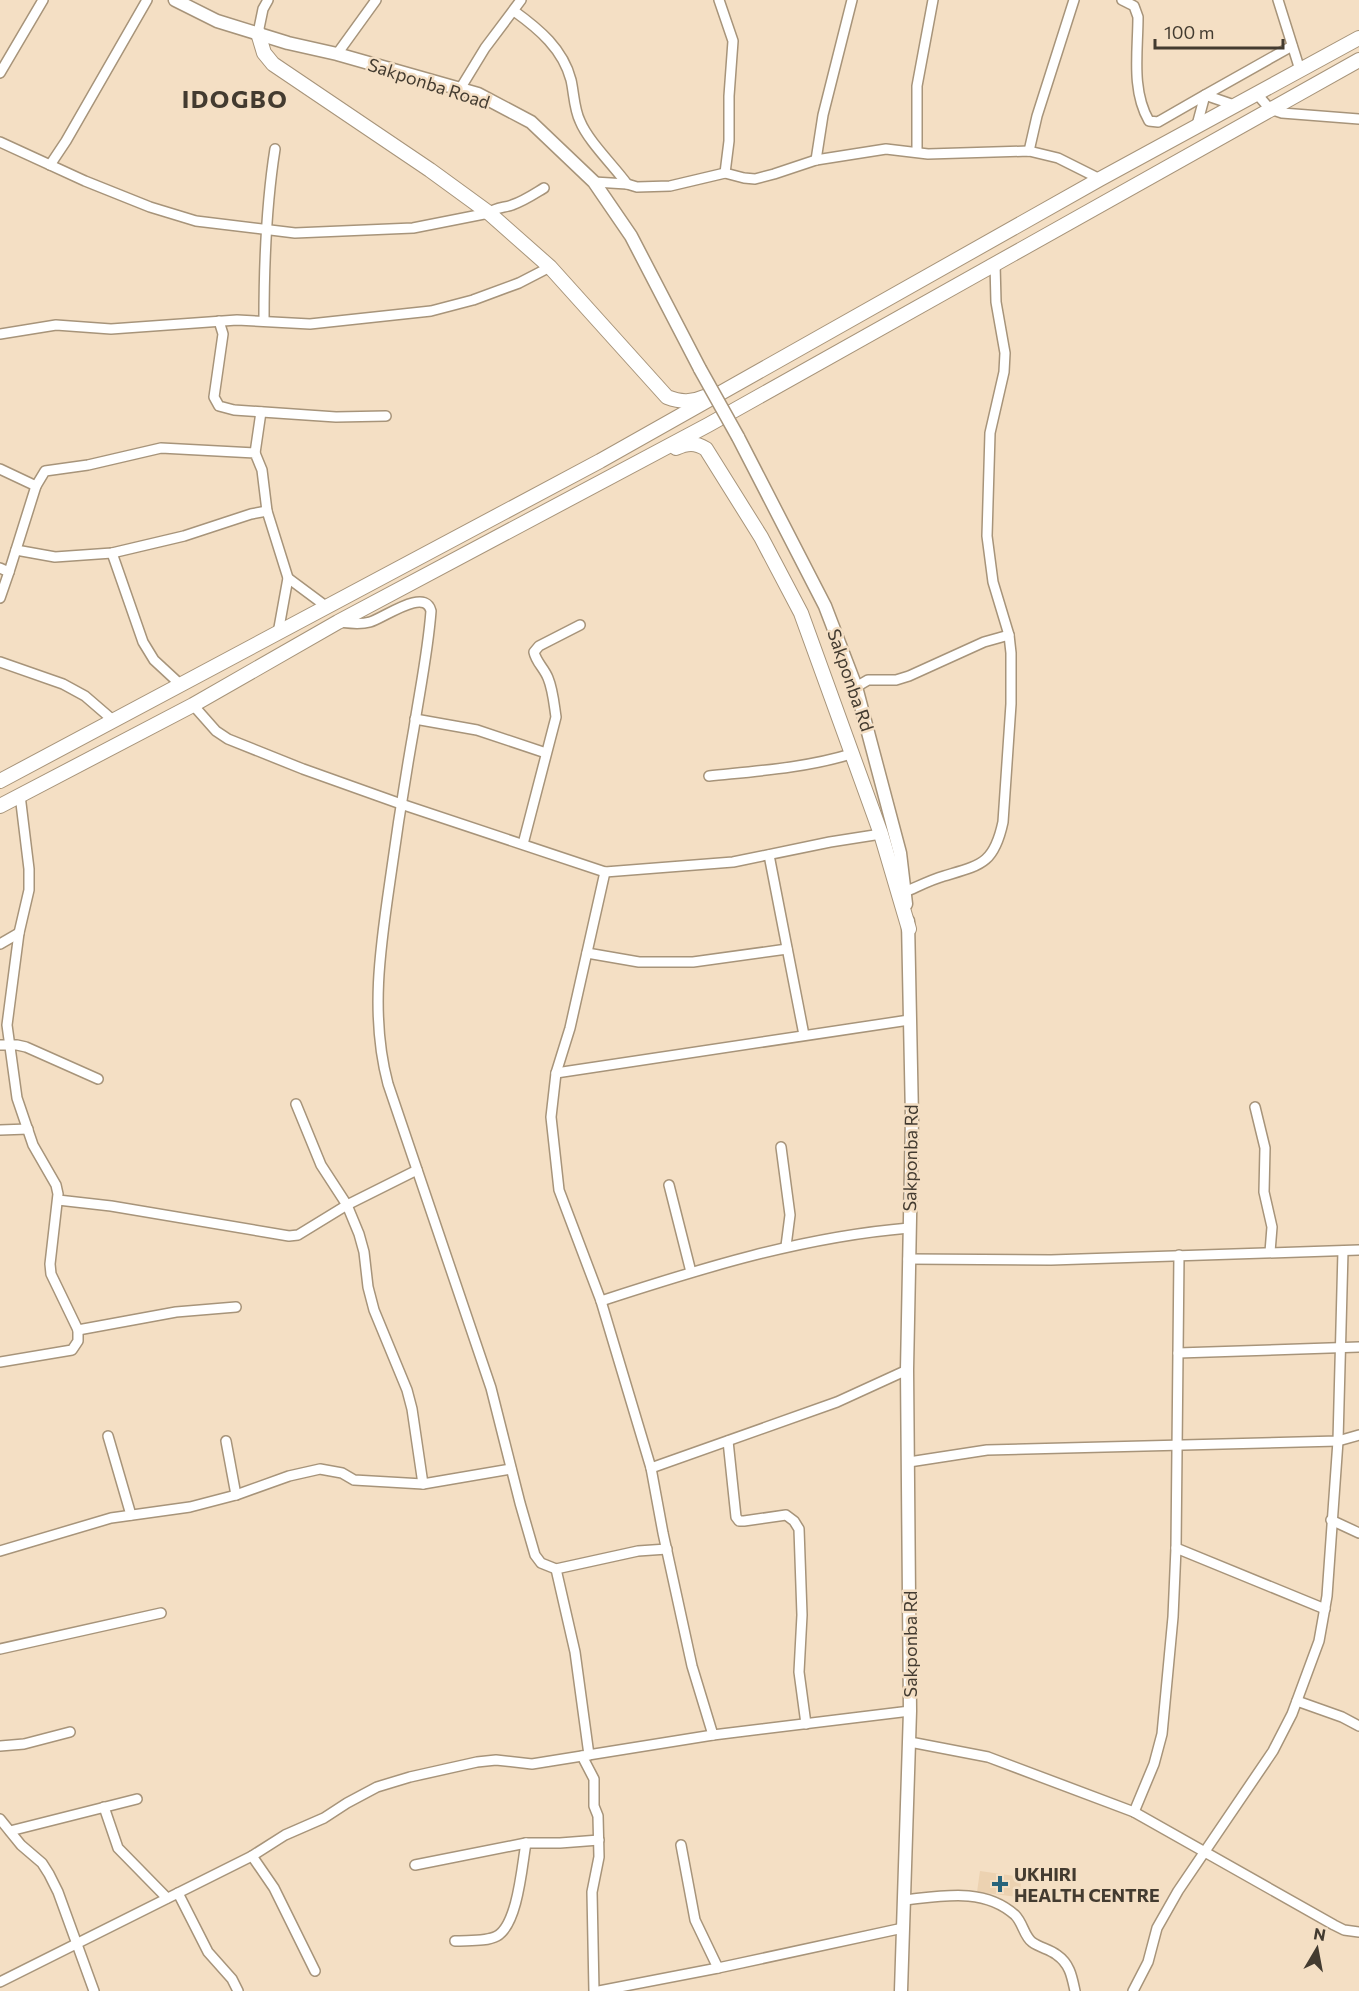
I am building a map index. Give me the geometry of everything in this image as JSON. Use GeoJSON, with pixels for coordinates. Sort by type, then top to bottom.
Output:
{"type":"FeatureCollection","features":[{"type":"Feature","properties":{"kind":"highway"},"geometry":{"type":"LineString","coordinates":[[258,33],[264,53],[273,64],[430,170],[489,213],[550,267],[668,397],[676,401],[687,402],[700,399],[771,365]]}},
{"type":"Feature","properties":{"kind":"highway"},"geometry":{"type":"LineString","coordinates":[[0,781],[623,448],[1100,179],[1359,38]]}},
{"type":"Feature","properties":{"kind":"highway"},"geometry":{"type":"LineString","coordinates":[[0,806],[193,705],[338,622],[790,379],[1359,60]]}},
{"type":"Feature","properties":{"kind":"highway"},"geometry":{"type":"LineString","coordinates":[[790,379],[716,426],[705,439],[706,449],[761,537],[801,613],[881,834],[909,929]]}},
{"type":"Feature","properties":{"kind":"highway"},"geometry":{"type":"LineString","coordinates":[[623,448],[664,418],[668,410],[668,397]]}},
{"type":"Feature","properties":{"kind":"highway"},"geometry":{"type":"LineString","coordinates":[[627,468],[689,443],[706,449]]}},
{"type":"Feature","properties":{"kind":"main road","name":"Sakponba Road"},"geometry":{"type":"LineString","coordinates":[[175,0],[217,21],[478,94],[531,122],[594,182],[630,236],[700,369]]}},
{"type":"Feature","properties":{"kind":"main road","name":"Sakponba Rd"},"geometry":{"type":"LineString","coordinates":[[700,369],[738,437],[825,606],[856,687],[900,853],[909,929],[912,1119],[907,1370],[910,1742],[901,1991]]}},
{"type":"Feature","properties":{"kind":"street"},"geometry":{"type":"LineString","coordinates":[[0,74],[43,0]]}},
{"type":"Feature","properties":{"kind":"street"},"geometry":{"type":"LineString","coordinates":[[50,165],[147,0]]}},
{"type":"Feature","properties":{"kind":"street"},"geometry":{"type":"LineString","coordinates":[[258,33],[263,9],[268,0]]}},
{"type":"Feature","properties":{"kind":"street"},"geometry":{"type":"LineString","coordinates":[[337,54],[376,0]]}},
{"type":"Feature","properties":{"kind":"street"},"geometry":{"type":"LineString","coordinates":[[460,89],[485,48],[521,0]]}},
{"type":"Feature","properties":{"kind":"street"},"geometry":{"type":"LineString","coordinates":[[719,0],[733,41],[729,141],[725,173]]}},
{"type":"Feature","properties":{"kind":"street"},"geometry":{"type":"LineString","coordinates":[[816,160],[823,115],[852,0]]}},
{"type":"Feature","properties":{"kind":"street"},"geometry":{"type":"LineString","coordinates":[[917,152],[917,86],[933,0]]}},
{"type":"Feature","properties":{"kind":"street"},"geometry":{"type":"LineString","coordinates":[[1029,152],[1037,116],[1074,0]]}},
{"type":"Feature","properties":{"kind":"street"},"geometry":{"type":"LineString","coordinates":[[1122,0],[1134,6],[1138,16],[1137,88],[1141,107],[1149,121],[1158,122],[1293,46]]}},
{"type":"Feature","properties":{"kind":"street"},"geometry":{"type":"LineString","coordinates":[[1278,0],[1300,70]]}},
{"type":"Feature","properties":{"kind":"street"},"geometry":{"type":"LineString","coordinates":[[514,11],[531,23],[562,55],[568,68],[578,119],[586,133],[627,184]]}},
{"type":"Feature","properties":{"kind":"street"},"geometry":{"type":"LineString","coordinates":[[1256,93],[1270,109],[1282,113],[1359,119]]}},
{"type":"Feature","properties":{"kind":"street"},"geometry":{"type":"LineString","coordinates":[[1205,95],[1234,105]]}},
{"type":"Feature","properties":{"kind":"street"},"geometry":{"type":"LineString","coordinates":[[1197,125],[1205,95]]}},
{"type":"Feature","properties":{"kind":"street"},"geometry":{"type":"LineString","coordinates":[[0,142],[150,207],[196,221],[295,233],[413,228],[489,213],[495,208],[511,206],[544,188]]}},
{"type":"Feature","properties":{"kind":"street"},"geometry":{"type":"LineString","coordinates":[[264,320],[265,230],[268,190],[275,149]]}},
{"type":"Feature","properties":{"kind":"street"},"geometry":{"type":"LineString","coordinates":[[594,182],[638,187],[670,186],[725,173],[755,179],[816,160],[886,149],[928,154],[1029,152],[1058,158],[1100,179]]}},
{"type":"Feature","properties":{"kind":"street"},"geometry":{"type":"LineString","coordinates":[[501,224],[511,206]]}},
{"type":"Feature","properties":{"kind":"street"},"geometry":{"type":"LineString","coordinates":[[904,892],[942,877],[966,871],[984,862],[993,852],[999,840],[1003,822],[1011,704],[1011,653],[1009,635],[993,582],[987,536],[990,433],[1004,372],[1005,353],[996,302],[995,264]]}},
{"type":"Feature","properties":{"kind":"street"},"geometry":{"type":"LineString","coordinates":[[0,334],[56,326],[111,329],[264,320],[310,324],[431,310],[473,300],[519,283],[550,267]]}},
{"type":"Feature","properties":{"kind":"street"},"geometry":{"type":"LineString","coordinates":[[219,321],[223,334],[214,397],[219,406],[234,410],[336,417],[386,416]]}},
{"type":"Feature","properties":{"kind":"street"},"geometry":{"type":"LineString","coordinates":[[261,412],[255,453],[262,470],[267,511],[288,578],[278,633]]}},
{"type":"Feature","properties":{"kind":"street"},"geometry":{"type":"LineString","coordinates":[[0,598],[5,570],[16,550],[36,486],[45,471],[88,465],[161,448],[255,453]]}},
{"type":"Feature","properties":{"kind":"street"},"geometry":{"type":"LineString","coordinates":[[0,469],[36,486]]}},
{"type":"Feature","properties":{"kind":"street"},"geometry":{"type":"LineString","coordinates":[[16,550],[55,557],[112,553],[184,536],[267,511]]}},
{"type":"Feature","properties":{"kind":"street"},"geometry":{"type":"LineString","coordinates":[[112,553],[143,642],[154,660],[181,685]]}},
{"type":"Feature","properties":{"kind":"street"},"geometry":{"type":"LineString","coordinates":[[288,578],[327,607]]}},
{"type":"Feature","properties":{"kind":"street"},"geometry":{"type":"LineString","coordinates":[[338,622],[358,625],[416,602],[430,606],[428,645],[380,946],[377,995],[381,1057],[491,1388],[535,1555],[541,1563],[556,1569],[638,1551],[667,1549]]}},
{"type":"Feature","properties":{"kind":"street"},"geometry":{"type":"LineString","coordinates":[[523,844],[556,717],[554,698],[547,676],[535,659],[534,652],[539,646],[580,625]]}},
{"type":"Feature","properties":{"kind":"street"},"geometry":{"type":"LineString","coordinates":[[856,687],[868,680],[896,680],[909,676],[975,646],[1009,635]]}},
{"type":"Feature","properties":{"kind":"street"},"geometry":{"type":"LineString","coordinates":[[0,662],[63,684],[84,696],[114,721]]}},
{"type":"Feature","properties":{"kind":"street"},"geometry":{"type":"LineString","coordinates":[[193,705],[216,730],[228,739],[401,804],[605,872],[733,862],[881,834]]}},
{"type":"Feature","properties":{"kind":"street"},"geometry":{"type":"LineString","coordinates":[[416,719],[477,730],[546,753]]}},
{"type":"Feature","properties":{"kind":"street"},"geometry":{"type":"LineString","coordinates":[[709,776],[796,767],[851,754]]}},
{"type":"Feature","properties":{"kind":"street"},"geometry":{"type":"LineString","coordinates":[[0,1362],[72,1350],[78,1341],[78,1330],[51,1274],[50,1264],[58,1200],[56,1185],[33,1145],[17,1098],[5,1045],[19,933],[29,890],[29,869],[20,795]]}},
{"type":"Feature","properties":{"kind":"street"},"geometry":{"type":"LineString","coordinates":[[769,855],[804,1035]]}},
{"type":"Feature","properties":{"kind":"street"},"geometry":{"type":"LineString","coordinates":[[605,872],[570,1028],[556,1072],[551,1117],[559,1190],[600,1301],[651,1468],[692,1666],[713,1735]]}},
{"type":"Feature","properties":{"kind":"street"},"geometry":{"type":"LineString","coordinates":[[0,944],[19,933]]}},
{"type":"Feature","properties":{"kind":"street"},"geometry":{"type":"LineString","coordinates":[[587,953],[639,962],[693,962],[787,949]]}},
{"type":"Feature","properties":{"kind":"street"},"geometry":{"type":"LineString","coordinates":[[556,1072],[909,1020]]}},
{"type":"Feature","properties":{"kind":"street"},"geometry":{"type":"LineString","coordinates":[[5,1045],[26,1047],[99,1079]]}},
{"type":"Feature","properties":{"kind":"street"},"geometry":{"type":"LineString","coordinates":[[296,1104],[321,1165],[347,1205],[364,1252],[368,1287],[374,1310],[407,1390],[412,1409],[423,1484]]}},
{"type":"Feature","properties":{"kind":"street"},"geometry":{"type":"LineString","coordinates":[[1255,1107],[1265,1148],[1264,1192],[1272,1227],[1270,1252]]}},
{"type":"Feature","properties":{"kind":"street"},"geometry":{"type":"LineString","coordinates":[[0,1130],[28,1129]]}},
{"type":"Feature","properties":{"kind":"street"},"geometry":{"type":"LineString","coordinates":[[781,1147],[790,1215],[786,1246]]}},
{"type":"Feature","properties":{"kind":"street"},"geometry":{"type":"LineString","coordinates":[[58,1200],[111,1206],[289,1236],[298,1234],[347,1205],[417,1170]]}},
{"type":"Feature","properties":{"kind":"street"},"geometry":{"type":"LineString","coordinates":[[669,1185],[691,1272]]}},
{"type":"Feature","properties":{"kind":"street"},"geometry":{"type":"LineString","coordinates":[[600,1301],[691,1272],[786,1246],[859,1232],[909,1228]]}},
{"type":"Feature","properties":{"kind":"street"},"geometry":{"type":"LineString","coordinates":[[908,1259],[1051,1260],[1359,1250]]}},
{"type":"Feature","properties":{"kind":"street"},"geometry":{"type":"LineString","coordinates":[[1134,1991],[1148,1962],[1157,1929],[1178,1891],[1273,1751],[1297,1701],[1319,1641],[1325,1609],[1338,1441],[1343,1251]]}},
{"type":"Feature","properties":{"kind":"street"},"geometry":{"type":"LineString","coordinates":[[1134,1812],[1154,1764],[1162,1734],[1173,1617],[1178,1446],[1179,1255]]}},
{"type":"Feature","properties":{"kind":"street"},"geometry":{"type":"LineString","coordinates":[[78,1330],[176,1312],[236,1307]]}},
{"type":"Feature","properties":{"kind":"street"},"geometry":{"type":"LineString","coordinates":[[1178,1353],[1359,1347]]}},
{"type":"Feature","properties":{"kind":"street"},"geometry":{"type":"LineString","coordinates":[[651,1468],[837,1402],[907,1370]]}},
{"type":"Feature","properties":{"kind":"street"},"geometry":{"type":"LineString","coordinates":[[909,1461],[987,1450],[1338,1441],[1359,1435]]}},
{"type":"Feature","properties":{"kind":"street"},"geometry":{"type":"LineString","coordinates":[[108,1436],[131,1515]]}},
{"type":"Feature","properties":{"kind":"street"},"geometry":{"type":"LineString","coordinates":[[225,1441],[236,1495]]}},
{"type":"Feature","properties":{"kind":"street"},"geometry":{"type":"LineString","coordinates":[[728,1441],[736,1517],[739,1521],[786,1515],[799,1529],[802,1615],[799,1672],[806,1724]]}},
{"type":"Feature","properties":{"kind":"street"},"geometry":{"type":"LineString","coordinates":[[0,1551],[111,1518],[190,1507],[236,1495],[289,1476],[320,1469],[342,1473],[354,1480],[423,1484],[511,1469]]}},
{"type":"Feature","properties":{"kind":"street"},"geometry":{"type":"LineString","coordinates":[[1331,1520],[1359,1533]]}},
{"type":"Feature","properties":{"kind":"street"},"geometry":{"type":"LineString","coordinates":[[1176,1548],[1325,1609]]}},
{"type":"Feature","properties":{"kind":"street"},"geometry":{"type":"LineString","coordinates":[[556,1569],[574,1652],[585,1755],[594,1779],[594,1806],[598,1816],[599,1857],[592,1892],[594,1991]]}},
{"type":"Feature","properties":{"kind":"street"},"geometry":{"type":"LineString","coordinates":[[0,1649],[160,1613]]}},
{"type":"Feature","properties":{"kind":"street"},"geometry":{"type":"LineString","coordinates":[[1297,1701],[1342,1717],[1359,1726]]}},
{"type":"Feature","properties":{"kind":"street"},"geometry":{"type":"LineString","coordinates":[[8,1991],[2,1981],[252,1856],[285,1835],[324,1818],[377,1787],[477,1762],[496,1760],[532,1764],[713,1735],[910,1711]]}},
{"type":"Feature","properties":{"kind":"street"},"geometry":{"type":"LineString","coordinates":[[0,1746],[24,1744],[70,1732]]}},
{"type":"Feature","properties":{"kind":"street"},"geometry":{"type":"LineString","coordinates":[[910,1742],[988,1757],[1134,1812],[1334,1925],[1344,1930],[1359,1932]]}},
{"type":"Feature","properties":{"kind":"street"},"geometry":{"type":"LineString","coordinates":[[10,1831],[137,1799]]}},
{"type":"Feature","properties":{"kind":"street"},"geometry":{"type":"LineString","coordinates":[[105,1807],[118,1848],[167,1898]]}},
{"type":"Feature","properties":{"kind":"street"},"geometry":{"type":"LineString","coordinates":[[0,1819],[21,1845],[42,1863],[49,1874],[58,1892],[75,1945],[94,1991]]}},
{"type":"Feature","properties":{"kind":"street"},"geometry":{"type":"LineString","coordinates":[[415,1865],[526,1843],[560,1844],[599,1840]]}},
{"type":"Feature","properties":{"kind":"street"},"geometry":{"type":"LineString","coordinates":[[455,1941],[488,1939],[504,1931],[513,1915],[526,1843]]}},
{"type":"Feature","properties":{"kind":"street"},"geometry":{"type":"LineString","coordinates":[[681,1845],[695,1920],[718,1968]]}},
{"type":"Feature","properties":{"kind":"street"},"geometry":{"type":"LineString","coordinates":[[252,1856],[274,1888],[315,1971]]}},
{"type":"Feature","properties":{"kind":"street"},"geometry":{"type":"LineString","coordinates":[[178,1893],[208,1952],[232,1979],[238,1991]]}},
{"type":"Feature","properties":{"kind":"street"},"geometry":{"type":"LineString","coordinates":[[904,1900],[969,1895],[985,1899],[1003,1908],[1015,1915],[1033,1943],[1058,1955],[1068,1966],[1075,1991]]}},
{"type":"Feature","properties":{"kind":"street"},"geometry":{"type":"LineString","coordinates":[[599,1991],[903,1928]]}},
{"type":"Feature","properties":{"kind":"shaded area","name":"UKHIRI HEALTH CENTRE"},"geometry":{"type":"Polygon","coordinates":[[[980,1871],[1022,1877],[1019,1897],[977,1892],[980,1871]]]}},
{"type":"Feature","properties":{"kind":"place","name":"UKHIRI HEALTH CENTRE"},"geometry":{"type":"Point","coordinates":[1000,1884]}},
{"type":"Feature","properties":{"kind":"district","name":"IDOGBO"},"geometry":{"type":"Point","coordinates":[235,98]}}]}
